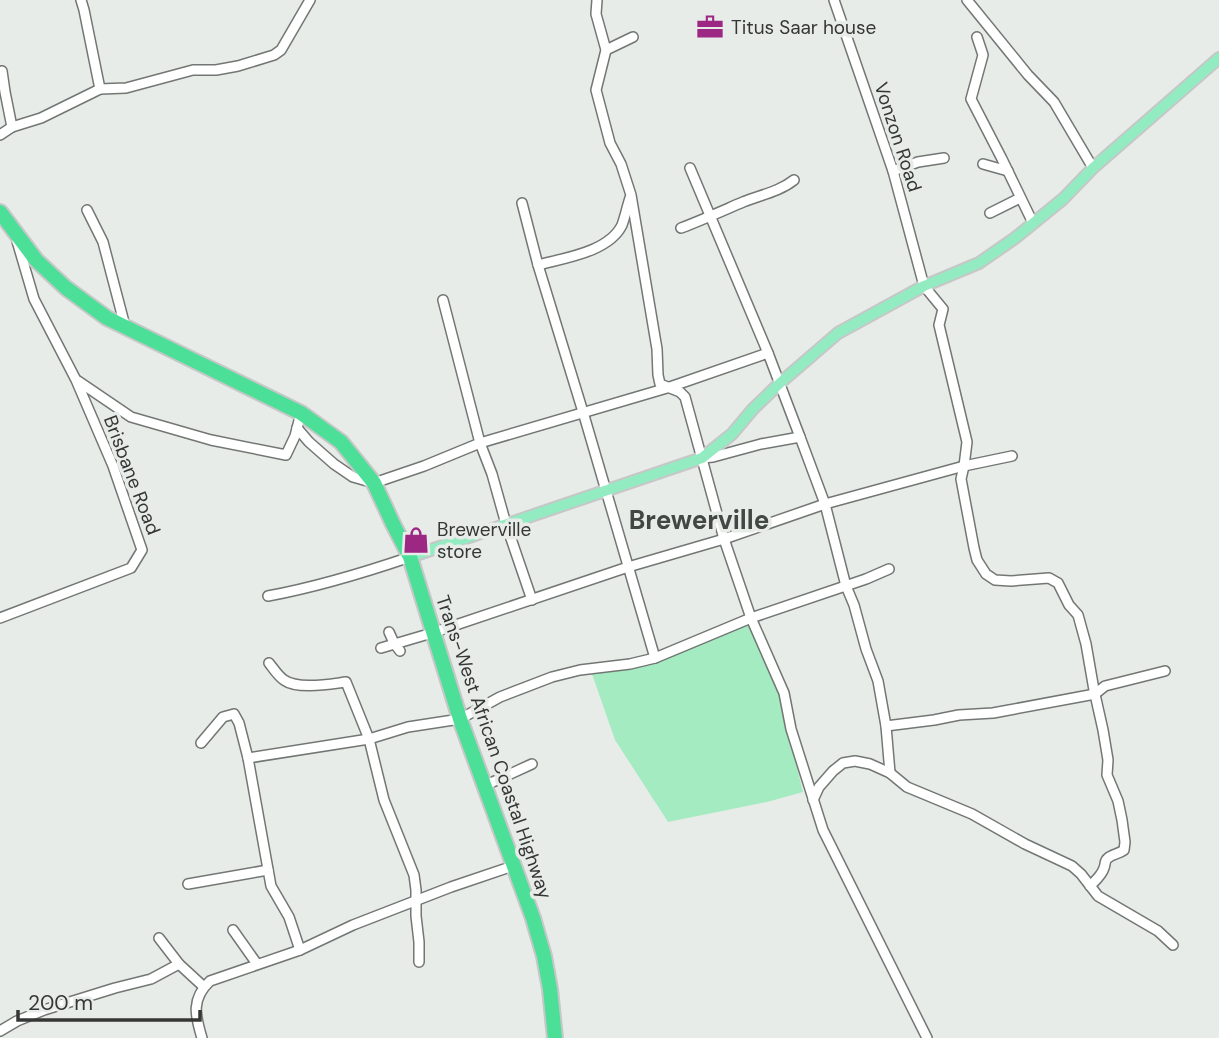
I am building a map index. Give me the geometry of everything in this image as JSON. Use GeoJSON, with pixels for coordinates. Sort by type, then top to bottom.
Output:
{"type":"FeatureCollection","features":[{"type":"Feature","properties":{"kind":"highway","name":"Trans-West African Coastal Highway"},"geometry":{"type":"LineString","coordinates":[[0,212],[36,260],[65,288],[107,317],[301,413],[341,442],[374,483],[410,557],[460,719],[533,918],[544,956],[555,1038]]}},
{"type":"Feature","properties":{"kind":"main road"},"geometry":{"type":"LineString","coordinates":[[410,557],[702,458],[733,433],[780,383],[838,333],[924,286],[979,263],[1033,223],[1219,58]]}},
{"type":"Feature","properties":{"kind":"street"},"geometry":{"type":"LineString","coordinates":[[81,0],[100,89]]}},
{"type":"Feature","properties":{"kind":"street"},"geometry":{"type":"LineString","coordinates":[[0,135],[12,127],[41,118],[100,89],[126,88],[193,70],[238,66],[274,55],[281,50],[310,0]]}},
{"type":"Feature","properties":{"kind":"street"},"geometry":{"type":"LineString","coordinates":[[597,0],[596,14],[606,50],[596,90],[610,143],[621,164],[631,195],[657,349],[657,375],[660,384],[680,392],[685,397],[724,539],[751,618],[784,693],[791,729],[823,830],[928,1038]]}},
{"type":"Feature","properties":{"kind":"street","name":"Vonzon Road"},"geometry":{"type":"LineString","coordinates":[[834,0],[893,171],[924,286],[943,309],[939,325],[967,442],[964,466]]}},
{"type":"Feature","properties":{"kind":"street"},"geometry":{"type":"LineString","coordinates":[[967,0],[1028,75],[1054,102],[1093,168]]}},
{"type":"Feature","properties":{"kind":"street"},"geometry":{"type":"LineString","coordinates":[[606,50],[633,37]]}},
{"type":"Feature","properties":{"kind":"street"},"geometry":{"type":"LineString","coordinates":[[977,37],[983,55],[971,100],[1033,223]]}},
{"type":"Feature","properties":{"kind":"street"},"geometry":{"type":"LineString","coordinates":[[2,71],[12,127]]}},
{"type":"Feature","properties":{"kind":"street"},"geometry":{"type":"LineString","coordinates":[[893,171],[918,162],[944,158]]}},
{"type":"Feature","properties":{"kind":"street"},"geometry":{"type":"LineString","coordinates":[[983,164],[1008,171]]}},
{"type":"Feature","properties":{"kind":"street"},"geometry":{"type":"LineString","coordinates":[[690,168],[768,353],[825,504],[846,586],[878,681],[886,726],[890,773]]}},
{"type":"Feature","properties":{"kind":"street"},"geometry":{"type":"LineString","coordinates":[[681,228],[787,186],[794,180]]}},
{"type":"Feature","properties":{"kind":"street"},"geometry":{"type":"LineString","coordinates":[[538,265],[599,247],[612,238],[621,227],[631,195]]}},
{"type":"Feature","properties":{"kind":"street"},"geometry":{"type":"LineString","coordinates":[[990,213],[1020,198]]}},
{"type":"Feature","properties":{"kind":"street"},"geometry":{"type":"LineString","coordinates":[[522,203],[655,658]]}},
{"type":"Feature","properties":{"kind":"street"},"geometry":{"type":"LineString","coordinates":[[87,210],[103,242],[125,326]]}},
{"type":"Feature","properties":{"kind":"street"},"geometry":{"type":"LineString","coordinates":[[15,233],[34,299],[76,380],[131,417],[211,440],[286,455],[301,413]]}},
{"type":"Feature","properties":{"kind":"street"},"geometry":{"type":"LineString","coordinates":[[443,300],[480,443],[532,600]]}},
{"type":"Feature","properties":{"kind":"street"},"geometry":{"type":"LineString","coordinates":[[297,428],[334,464],[353,477],[374,483],[480,443],[667,388],[768,353]]}},
{"type":"Feature","properties":{"kind":"street","name":"Brisbane Road"},"geometry":{"type":"LineString","coordinates":[[0,618],[131,568],[142,550],[113,466],[76,380]]}},
{"type":"Feature","properties":{"kind":"street"},"geometry":{"type":"LineString","coordinates":[[702,458],[800,437]]}},
{"type":"Feature","properties":{"kind":"street"},"geometry":{"type":"LineString","coordinates":[[381,648],[397,648],[432,633],[628,567],[724,539],[825,504],[964,466],[1012,456]]}},
{"type":"Feature","properties":{"kind":"street"},"geometry":{"type":"LineString","coordinates":[[964,466],[961,479],[977,560],[986,574],[995,580],[1026,581],[1049,578],[1058,583],[1077,615],[1086,644],[1105,740],[1107,775],[1118,801],[1125,842],[1124,850],[1106,860],[1101,875],[1090,886]]}},
{"type":"Feature","properties":{"kind":"street"},"geometry":{"type":"LineString","coordinates":[[268,596],[312,588],[410,557]]}},
{"type":"Feature","properties":{"kind":"street"},"geometry":{"type":"LineString","coordinates":[[248,758],[369,738],[408,727],[460,719],[500,697],[552,677],[655,658],[751,618],[889,569]]}},
{"type":"Feature","properties":{"kind":"street"},"geometry":{"type":"LineString","coordinates":[[389,632],[397,648]]}},
{"type":"Feature","properties":{"kind":"street"},"geometry":{"type":"LineString","coordinates":[[269,663],[284,680],[295,684],[346,682],[369,738],[384,800],[414,875],[419,961]]}},
{"type":"Feature","properties":{"kind":"street"},"geometry":{"type":"LineString","coordinates":[[886,726],[959,715],[993,713],[1095,694],[1105,686],[1165,671]]}},
{"type":"Feature","properties":{"kind":"street"},"geometry":{"type":"LineString","coordinates":[[201,743],[223,717],[233,714],[239,723],[248,758],[271,886],[289,917],[300,950]]}},
{"type":"Feature","properties":{"kind":"street"},"geometry":{"type":"LineString","coordinates":[[813,800],[819,787],[843,763],[855,761],[870,764],[890,773],[907,787],[972,814],[1025,844],[1072,866],[1098,896],[1158,931],[1173,945]]}},
{"type":"Feature","properties":{"kind":"street"},"geometry":{"type":"LineString","coordinates":[[484,786],[533,764]]}},
{"type":"Feature","properties":{"kind":"street"},"geometry":{"type":"LineString","coordinates":[[202,1038],[196,1002],[210,981],[300,950],[353,925],[513,866]]}},
{"type":"Feature","properties":{"kind":"street"},"geometry":{"type":"LineString","coordinates":[[188,884],[268,870]]}},
{"type":"Feature","properties":{"kind":"street"},"geometry":{"type":"LineString","coordinates":[[233,930],[257,964]]}},
{"type":"Feature","properties":{"kind":"street"},"geometry":{"type":"LineString","coordinates":[[159,939],[179,964],[204,987]]}},
{"type":"Feature","properties":{"kind":"street"},"geometry":{"type":"LineString","coordinates":[[0,1031],[44,1010],[152,979],[179,964]]}},
{"type":"Feature","properties":{"kind":"green space"},"geometry":{"type":"Polygon","coordinates":[[[750,624],[778,690],[803,792],[668,822],[615,740],[592,674],[645,665],[750,624]]]}},
{"type":"Feature","properties":{"kind":"place","name":"Titus Saar house"},"geometry":{"type":"Point","coordinates":[710,27]}},
{"type":"Feature","properties":{"kind":"place","name":"Brewerville store"},"geometry":{"type":"Point","coordinates":[416,540]}},
{"type":"Feature","properties":{"kind":"district","name":"Brewerville"},"geometry":{"type":"Point","coordinates":[699,520]}}]}
